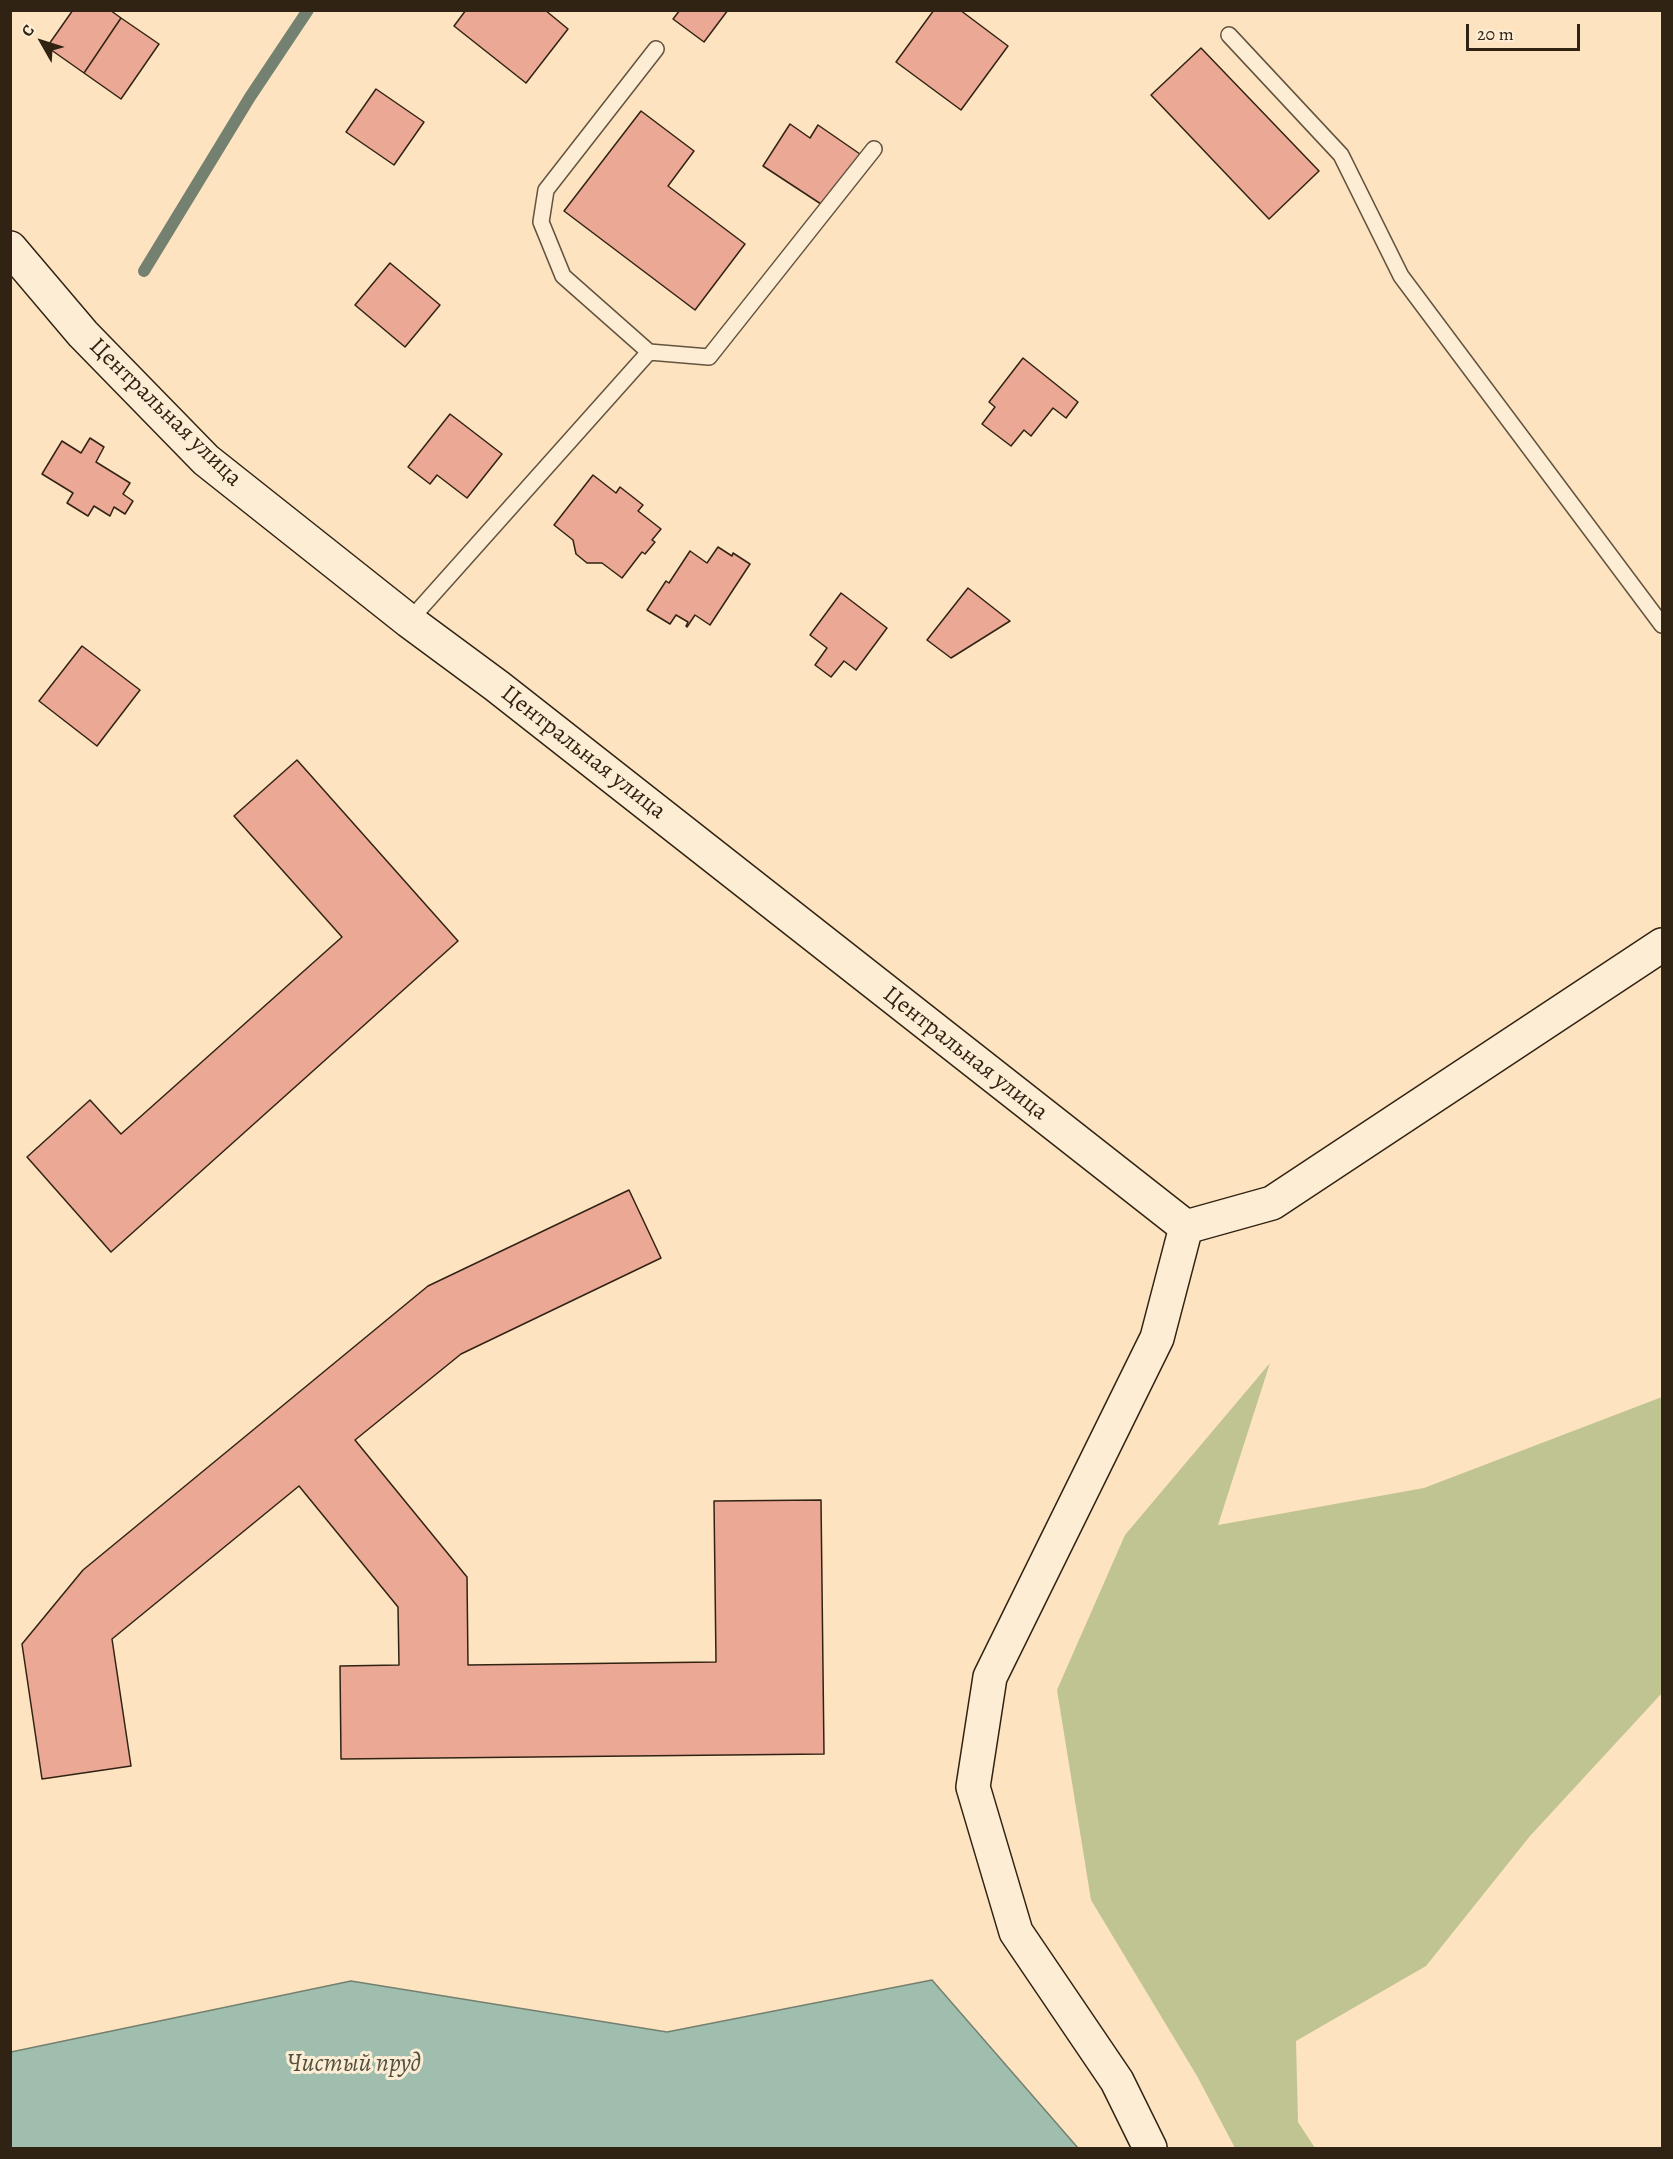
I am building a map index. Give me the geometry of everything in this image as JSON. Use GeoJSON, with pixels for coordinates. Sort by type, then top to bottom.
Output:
{"type":"FeatureCollection","features":[{"type":"Feature","properties":{"kind":"main road","name":"Центральная улица"},"geometry":{"type":"LineString","coordinates":[[10,248],[83,334],[206,460],[1186,1227]]}},
{"type":"Feature","properties":{"kind":"main road"},"geometry":{"type":"LineString","coordinates":[[1150,2148],[1116,2081],[1016,1932],[973,1787],[990,1677],[1157,1338],[1186,1227],[1272,1203],[1662,945]]}},
{"type":"Feature","properties":{"kind":"lane"},"geometry":{"type":"LineString","coordinates":[[1229,35],[1341,155],[1401,276],[1662,625]]}},
{"type":"Feature","properties":{"kind":"lane"},"geometry":{"type":"LineString","coordinates":[[656,49],[546,190],[541,222],[563,276],[649,352],[709,357],[874,149]]}},
{"type":"Feature","properties":{"kind":"lane"},"geometry":{"type":"LineString","coordinates":[[409,621],[649,352]]}},
{"type":"Feature","properties":{"kind":"green space"},"geometry":{"type":"Polygon","coordinates":[[[1270,1363],[1218,1525],[1424,1488],[1662,1397],[1662,1693],[1530,1836],[1426,1966],[1296,2041],[1298,2122],[1315,2148],[1235,2148],[1197,2076],[1091,1900],[1057,1690],[1125,1535],[1270,1363]]]}},
{"type":"Feature","properties":{"kind":"water","name":"Чистый пруд"},"geometry":{"type":"Polygon","coordinates":[[[932,1980],[1078,2148],[11,2148],[11,2052],[351,1981],[667,2032],[932,1980]]]}},
{"type":"Feature","properties":{"kind":"building"},"geometry":{"type":"Polygon","coordinates":[[[73,10],[110,10],[121,18],[84,73],[47,47],[73,10]]]}},
{"type":"Feature","properties":{"kind":"building"},"geometry":{"type":"Polygon","coordinates":[[[466,10],[545,10],[568,29],[526,83],[454,26],[466,10]]]}},
{"type":"Feature","properties":{"kind":"building"},"geometry":{"type":"Polygon","coordinates":[[[680,10],[728,10],[704,42],[673,19],[680,10]]]}},
{"type":"Feature","properties":{"kind":"building"},"geometry":{"type":"Polygon","coordinates":[[[934,10],[960,10],[1008,46],[961,110],[896,62],[934,10]]]}},
{"type":"Feature","properties":{"kind":"building"},"geometry":{"type":"Polygon","coordinates":[[[121,18],[159,44],[121,99],[84,73],[121,18]]]}},
{"type":"Feature","properties":{"kind":"building"},"geometry":{"type":"Polygon","coordinates":[[[1201,48],[1319,171],[1269,219],[1151,95],[1201,48]]]}},
{"type":"Feature","properties":{"kind":"building"},"geometry":{"type":"Polygon","coordinates":[[[376,89],[424,122],[394,165],[346,132],[376,89]]]}},
{"type":"Feature","properties":{"kind":"building"},"geometry":{"type":"Polygon","coordinates":[[[641,111],[694,151],[668,186],[745,244],[695,310],[564,211],[641,111]]]}},
{"type":"Feature","properties":{"kind":"building"},"geometry":{"type":"Polygon","coordinates":[[[790,124],[810,138],[818,125],[860,154],[824,206],[763,166],[790,124]]]}},
{"type":"Feature","properties":{"kind":"building"},"geometry":{"type":"Polygon","coordinates":[[[390,263],[440,305],[405,347],[355,305],[390,263]]]}},
{"type":"Feature","properties":{"kind":"building"},"geometry":{"type":"Polygon","coordinates":[[[1023,358],[1078,402],[1066,418],[1053,408],[1031,436],[1024,430],[1011,446],[982,424],[995,407],[989,402],[1023,358]]]}},
{"type":"Feature","properties":{"kind":"building"},"geometry":{"type":"Polygon","coordinates":[[[450,414],[502,454],[467,498],[437,475],[430,484],[408,467],[450,414]]]}},
{"type":"Feature","properties":{"kind":"building"},"geometry":{"type":"Polygon","coordinates":[[[90,438],[104,447],[96,462],[130,483],[123,494],[133,501],[125,514],[114,507],[110,516],[94,506],[88,516],[67,503],[73,493],[42,474],[62,441],[81,453],[90,438]]]}},
{"type":"Feature","properties":{"kind":"building"},"geometry":{"type":"Polygon","coordinates":[[[593,475],[616,493],[620,487],[643,505],[638,511],[661,529],[652,540],[655,542],[645,554],[642,552],[622,578],[602,563],[587,563],[576,554],[573,540],[554,525],[593,475]]]}},
{"type":"Feature","properties":{"kind":"building"},"geometry":{"type":"Polygon","coordinates":[[[718,547],[750,564],[710,625],[695,615],[687,627],[688,622],[676,615],[670,624],[647,610],[666,581],[669,583],[690,551],[707,563],[718,547]]]}},
{"type":"Feature","properties":{"kind":"building"},"geometry":{"type":"Polygon","coordinates":[[[968,588],[1010,621],[951,658],[927,640],[968,588]]]}},
{"type":"Feature","properties":{"kind":"building"},"geometry":{"type":"Polygon","coordinates":[[[841,593],[887,628],[856,670],[844,661],[831,677],[815,665],[827,648],[810,635],[841,593]]]}},
{"type":"Feature","properties":{"kind":"building"},"geometry":{"type":"Polygon","coordinates":[[[82,646],[140,690],[97,746],[39,701],[82,646]]]}},
{"type":"Feature","properties":{"kind":"building"},"geometry":{"type":"Polygon","coordinates":[[[297,760],[458,941],[111,1252],[27,1157],[90,1100],[121,1134],[342,937],[234,816],[297,760]]]}},
{"type":"Feature","properties":{"kind":"building"},"geometry":{"type":"Polygon","coordinates":[[[629,1190],[661,1258],[461,1354],[355,1440],[467,1577],[468,1665],[716,1662],[714,1501],[821,1500],[824,1754],[341,1759],[340,1666],[399,1665],[398,1607],[299,1486],[112,1639],[131,1766],[42,1779],[22,1644],[83,1570],[428,1286],[629,1190]]]}},
{"type":"Feature","properties":{"kind":"waterway"},"geometry":{"type":"LineString","coordinates":[[144,271],[250,97],[308,10]]}}]}
